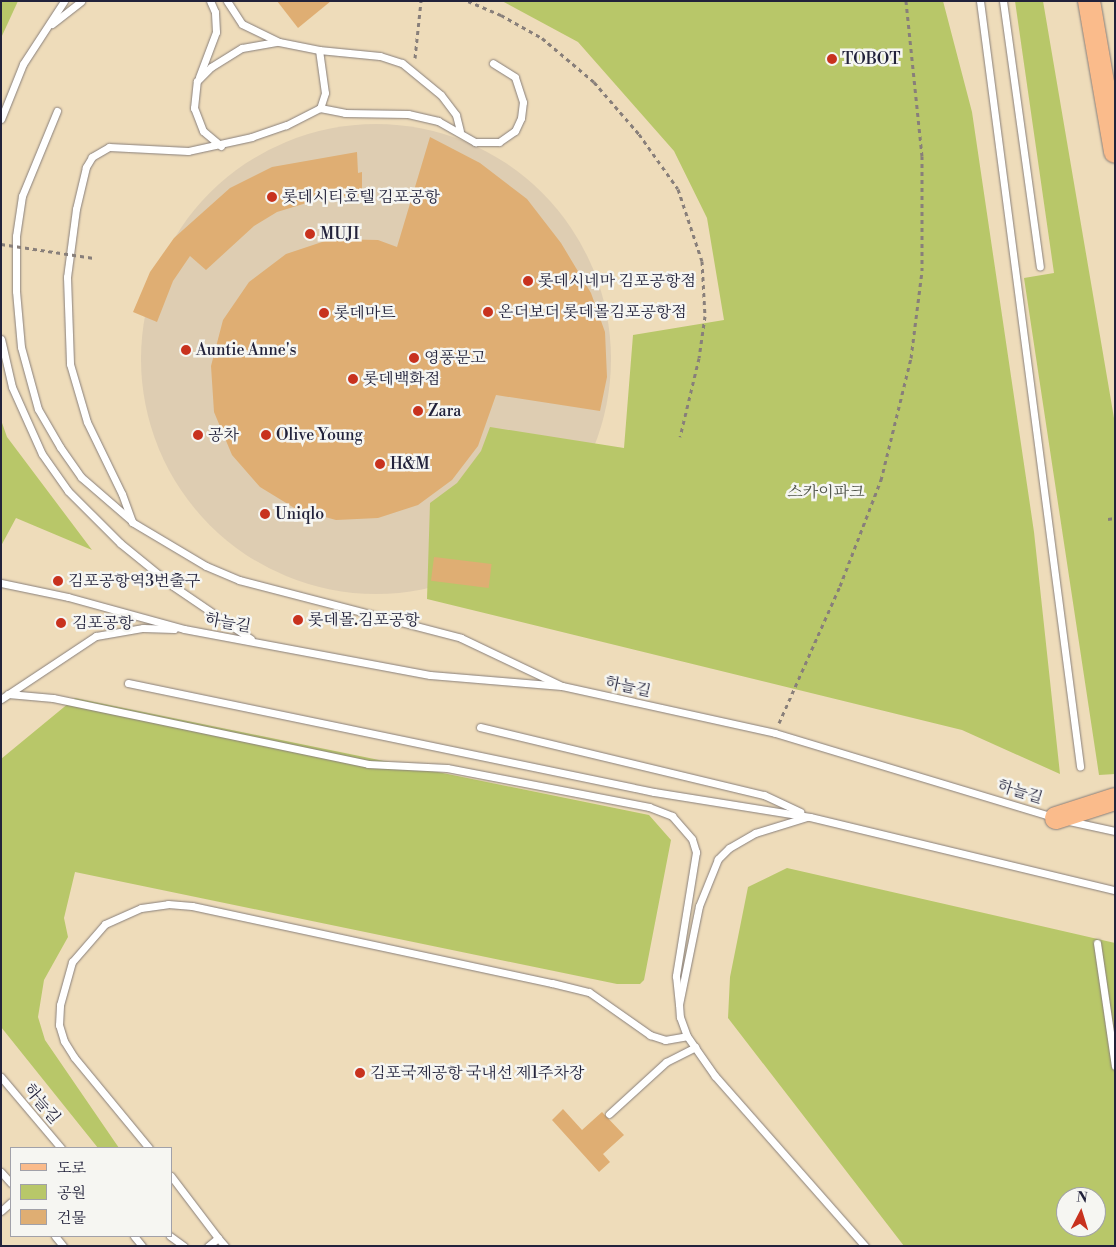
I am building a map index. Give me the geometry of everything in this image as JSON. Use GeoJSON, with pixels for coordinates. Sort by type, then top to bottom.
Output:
{"type":"FeatureCollection","features":[{"type":"Feature","properties":{"kind":"main road"},"geometry":{"type":"LineString","coordinates":[[1089,1],[1115,152]]}},
{"type":"Feature","properties":{"kind":"main road"},"geometry":{"type":"LineString","coordinates":[[1056,818],[1115,799]]}},
{"type":"Feature","properties":{"kind":"lane"},"geometry":{"type":"LineString","coordinates":[[1,120],[22,64],[64,1]]}},
{"type":"Feature","properties":{"kind":"lane"},"geometry":{"type":"LineString","coordinates":[[48,27],[81,1]]}},
{"type":"Feature","properties":{"kind":"lane"},"geometry":{"type":"LineString","coordinates":[[210,1],[215,12],[216,32],[197,81],[194,108],[203,131],[221,146]]}},
{"type":"Feature","properties":{"kind":"lane"},"geometry":{"type":"LineString","coordinates":[[227,1],[242,24],[279,42]]}},
{"type":"Feature","properties":{"kind":"lane"},"geometry":{"type":"LineString","coordinates":[[980,1],[1080,766]]}},
{"type":"Feature","properties":{"kind":"lane"},"geometry":{"type":"LineString","coordinates":[[1003,1],[1040,266]]}},
{"type":"Feature","properties":{"kind":"lane"},"geometry":{"type":"LineString","coordinates":[[197,81],[211,66],[242,48],[262,42],[279,42],[319,50],[380,56],[402,63],[441,95],[456,115],[460,131]]}},
{"type":"Feature","properties":{"kind":"lane"},"geometry":{"type":"LineString","coordinates":[[319,50],[325,75],[320,108]]}},
{"type":"Feature","properties":{"kind":"lane"},"geometry":{"type":"LineString","coordinates":[[132,522],[88,422],[70,364],[67,277],[81,183],[92,157],[109,147],[188,152],[221,146],[286,126],[320,108],[345,113],[408,114],[438,121],[460,131],[475,142],[500,142],[515,131],[523,102],[521,89],[516,77],[493,62]]}},
{"type":"Feature","properties":{"kind":"lane"},"geometry":{"type":"LineString","coordinates":[[57,111],[22,196],[16,236],[16,282],[22,348],[38,409],[81,478],[132,522],[206,566],[239,580],[461,638],[562,686]]}},
{"type":"Feature","properties":{"kind":"lane"},"geometry":{"type":"LineString","coordinates":[[1,339],[12,387],[34,437],[42,454],[68,491],[120,543],[173,586],[254,641]]}},
{"type":"Feature","properties":{"kind":"lane","name":"하늘길"},"geometry":{"type":"LineString","coordinates":[[1,584],[68,597],[184,629],[430,675],[562,686],[775,733],[1056,818],[1115,832]]}},
{"type":"Feature","properties":{"kind":"lane","name":"하늘길"},"geometry":{"type":"LineString","coordinates":[[1,699],[96,636],[143,628],[184,629]]}},
{"type":"Feature","properties":{"kind":"lane"},"geometry":{"type":"LineString","coordinates":[[128,683],[654,792],[810,817],[1115,890]]}},
{"type":"Feature","properties":{"kind":"lane"},"geometry":{"type":"LineString","coordinates":[[8,694],[53,698],[368,764],[447,768],[649,807],[672,816],[692,838],[696,852],[676,976],[680,1017],[688,1036],[715,1076],[865,1246]]}},
{"type":"Feature","properties":{"kind":"lane"},"geometry":{"type":"LineString","coordinates":[[480,727],[764,795],[810,817]]}},
{"type":"Feature","properties":{"kind":"lane"},"geometry":{"type":"LineString","coordinates":[[679,1004],[699,906],[718,859],[729,848],[755,833],[810,817]]}},
{"type":"Feature","properties":{"kind":"lane"},"geometry":{"type":"LineString","coordinates":[[148,1147],[74,1057],[64,1041],[59,1025],[60,1005],[72,962],[104,924],[140,908],[168,904],[192,906],[552,983],[589,992],[650,1035],[665,1040],[688,1036]]}},
{"type":"Feature","properties":{"kind":"lane"},"geometry":{"type":"LineString","coordinates":[[1097,943],[1115,1066]]}},
{"type":"Feature","properties":{"kind":"lane"},"geometry":{"type":"LineString","coordinates":[[609,1114],[666,1062],[694,1047]]}},
{"type":"Feature","properties":{"kind":"lane","name":"하늘길"},"geometry":{"type":"LineString","coordinates":[[1,1077],[60,1147]]}},
{"type":"Feature","properties":{"kind":"lane"},"geometry":{"type":"LineString","coordinates":[[1,1172],[10,1182]]}},
{"type":"Feature","properties":{"kind":"lane"},"geometry":{"type":"LineString","coordinates":[[172,1177],[225,1246]]}},
{"type":"Feature","properties":{"kind":"lane"},"geometry":{"type":"LineString","coordinates":[[171,1237],[184,1246]]}},
{"type":"Feature","properties":{"kind":"lane"},"geometry":{"type":"LineString","coordinates":[[208,1246],[218,1238]]}},
{"type":"Feature","properties":{"kind":"path"},"geometry":{"type":"LineString","coordinates":[[414,64],[421,1]]}},
{"type":"Feature","properties":{"kind":"path"},"geometry":{"type":"LineString","coordinates":[[468,1],[501,15],[542,38],[594,82],[639,134],[678,189],[702,261],[705,316],[699,358],[680,437]]}},
{"type":"Feature","properties":{"kind":"path"},"geometry":{"type":"LineString","coordinates":[[775,733],[840,586],[881,480],[911,358],[922,271],[922,156],[906,1]]}},
{"type":"Feature","properties":{"kind":"path"},"geometry":{"type":"LineString","coordinates":[[1,244],[94,258]]}},
{"type":"Feature","properties":{"kind":"path"},"geometry":{"type":"LineString","coordinates":[[1108,519],[1115,518]]}},
{"type":"Feature","properties":{"kind":"shaded area"},"geometry":{"type":"Polygon","coordinates":[[[376,124],[422,128],[466,142],[507,164],[542,193],[571,228],[593,269],[607,313],[611,359],[607,405],[593,449],[571,490],[542,525],[507,554],[466,576],[422,590],[376,594],[330,590],[286,576],[245,554],[210,525],[181,490],[159,449],[145,405],[141,359],[145,313],[159,269],[181,228],[210,193],[245,164],[286,142],[330,128],[376,124]]]}},
{"type":"Feature","properties":{"kind":"green space"},"geometry":{"type":"Polygon","coordinates":[[[1,1],[18,1],[1,38],[1,1]]]}},
{"type":"Feature","properties":{"kind":"green space","name":"스카이파크"},"geometry":{"type":"Polygon","coordinates":[[[502,1],[943,1],[972,112],[1034,532],[1060,774],[962,730],[427,599],[430,503],[457,483],[481,451],[490,427],[624,448],[633,335],[724,320],[707,218],[674,151],[578,42],[502,1]]]}},
{"type":"Feature","properties":{"kind":"green space"},"geometry":{"type":"Polygon","coordinates":[[[1015,1],[1043,1],[1115,424],[1115,774],[1099,775],[1024,278],[1054,273],[1015,1]]]}},
{"type":"Feature","properties":{"kind":"green space"},"geometry":{"type":"Polygon","coordinates":[[[1,420],[7,437],[92,550],[16,518],[1,546],[1,420]]]}},
{"type":"Feature","properties":{"kind":"green space"},"geometry":{"type":"Polygon","coordinates":[[[75,698],[649,815],[671,840],[644,980],[640,984],[617,984],[75,872],[64,918],[68,937],[44,980],[38,1017],[45,1040],[118,1147],[97,1147],[1,1027],[1,759],[75,698]]]}},
{"type":"Feature","properties":{"kind":"green space"},"geometry":{"type":"Polygon","coordinates":[[[787,868],[1115,943],[1115,1246],[904,1246],[728,1018],[730,977],[748,887],[787,868]]]}},
{"type":"Feature","properties":{"kind":"building"},"geometry":{"type":"Polygon","coordinates":[[[277,1],[331,1],[298,28],[277,1]]]}},
{"type":"Feature","properties":{"kind":"building"},"geometry":{"type":"Polygon","coordinates":[[[430,137],[480,163],[527,199],[561,243],[591,293],[605,332],[607,377],[600,411],[496,395],[478,446],[452,480],[418,505],[378,518],[336,520],[296,509],[260,487],[232,455],[214,412],[211,366],[223,320],[249,282],[286,254],[331,239],[378,240],[397,247],[430,137]]]}},
{"type":"Feature","properties":{"kind":"building"},"geometry":{"type":"Polygon","coordinates":[[[357,152],[358,173],[362,172],[362,195],[326,197],[277,212],[254,226],[206,270],[190,256],[173,281],[157,322],[133,312],[150,272],[174,238],[230,188],[272,167],[357,152]]]}},
{"type":"Feature","properties":{"kind":"building"},"geometry":{"type":"Polygon","coordinates":[[[434,557],[492,564],[489,588],[431,581],[434,557]]]}},
{"type":"Feature","properties":{"kind":"building"},"geometry":{"type":"Polygon","coordinates":[[[563,1109],[582,1130],[602,1112],[624,1135],[603,1154],[610,1162],[599,1172],[552,1120],[563,1109]]]}},
{"type":"Feature","properties":{"kind":"place","name":"TOBOT"},"geometry":{"type":"Point","coordinates":[832,59]}},
{"type":"Feature","properties":{"kind":"place","name":"롯데시티호텔 김포공항"},"geometry":{"type":"Point","coordinates":[272,197]}},
{"type":"Feature","properties":{"kind":"place","name":"MUJI"},"geometry":{"type":"Point","coordinates":[310,234]}},
{"type":"Feature","properties":{"kind":"place","name":"롯데시네마 김포공항점"},"geometry":{"type":"Point","coordinates":[528,281]}},
{"type":"Feature","properties":{"kind":"place","name":"온더보더 롯데몰김포공항점"},"geometry":{"type":"Point","coordinates":[488,312]}},
{"type":"Feature","properties":{"kind":"place","name":"롯데마트"},"geometry":{"type":"Point","coordinates":[324,313]}},
{"type":"Feature","properties":{"kind":"place","name":"Auntie Anne's"},"geometry":{"type":"Point","coordinates":[186,350]}},
{"type":"Feature","properties":{"kind":"place","name":"영풍문고"},"geometry":{"type":"Point","coordinates":[414,358]}},
{"type":"Feature","properties":{"kind":"place","name":"롯데백화점"},"geometry":{"type":"Point","coordinates":[353,379]}},
{"type":"Feature","properties":{"kind":"place","name":"Zara"},"geometry":{"type":"Point","coordinates":[418,411]}},
{"type":"Feature","properties":{"kind":"place","name":"공차"},"geometry":{"type":"Point","coordinates":[198,435]}},
{"type":"Feature","properties":{"kind":"place","name":"Olive Young"},"geometry":{"type":"Point","coordinates":[266,435]}},
{"type":"Feature","properties":{"kind":"place","name":"H&M"},"geometry":{"type":"Point","coordinates":[380,464]}},
{"type":"Feature","properties":{"kind":"place","name":"Uniqlo"},"geometry":{"type":"Point","coordinates":[265,514]}},
{"type":"Feature","properties":{"kind":"place","name":"김포공항역3번출구"},"geometry":{"type":"Point","coordinates":[58,581]}},
{"type":"Feature","properties":{"kind":"place","name":"롯데몰.김포공항"},"geometry":{"type":"Point","coordinates":[298,620]}},
{"type":"Feature","properties":{"kind":"place","name":"김포공항"},"geometry":{"type":"Point","coordinates":[61,623]}},
{"type":"Feature","properties":{"kind":"place","name":"김포국제공항 국내선 제1주차장"},"geometry":{"type":"Point","coordinates":[360,1073]}}]}
